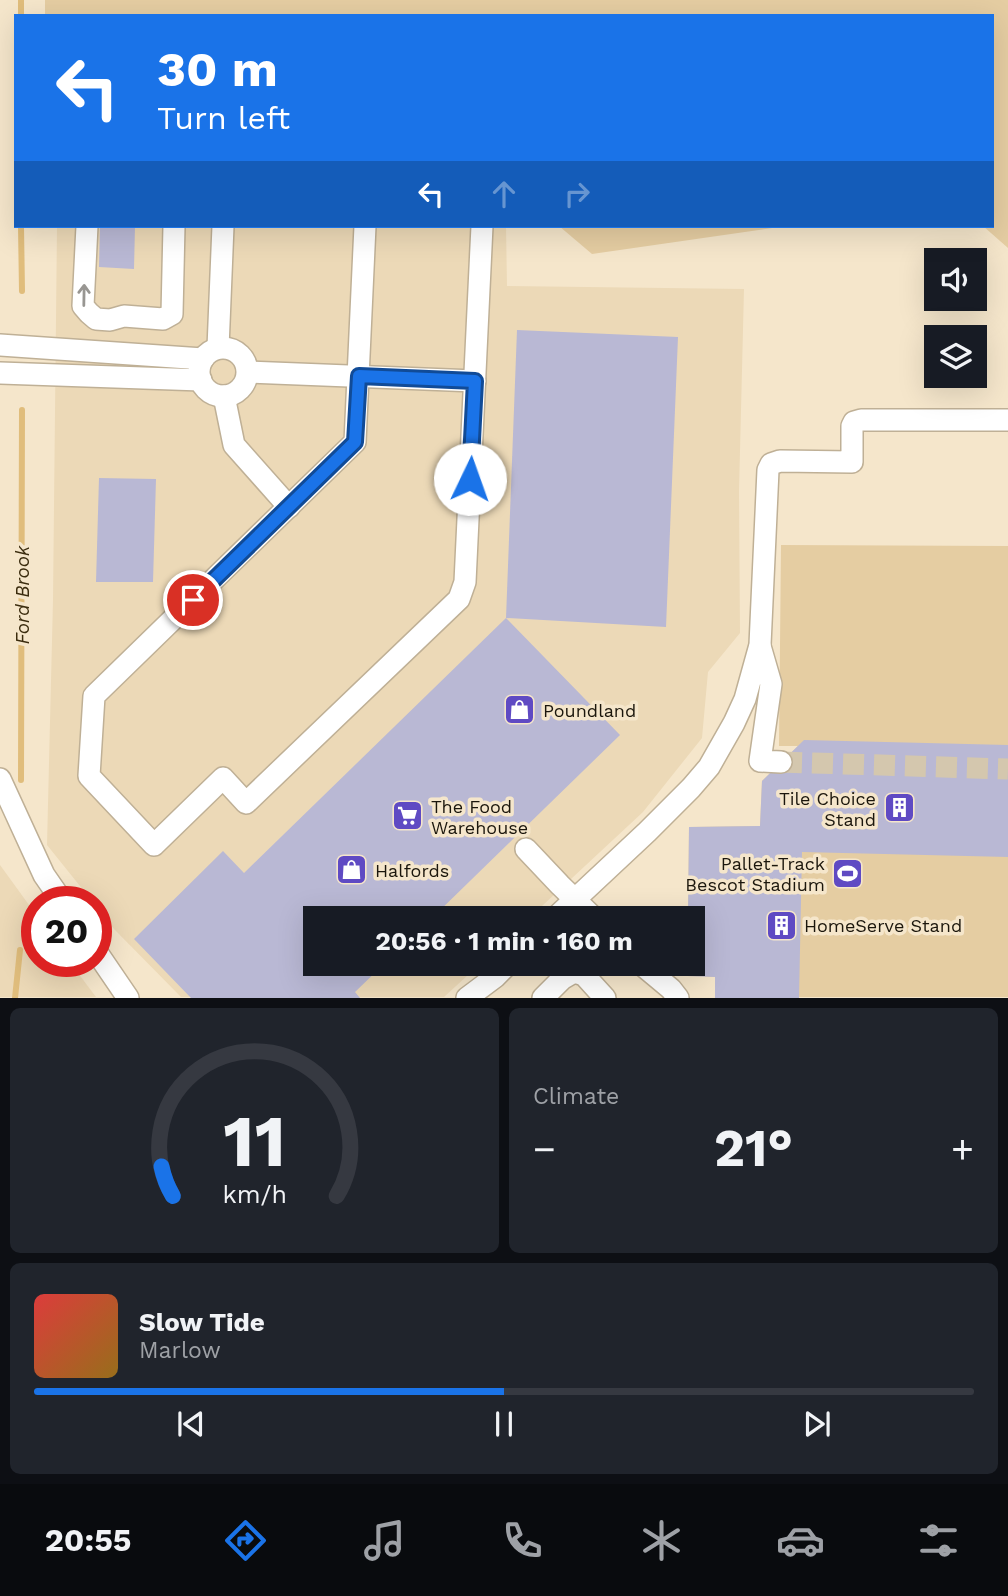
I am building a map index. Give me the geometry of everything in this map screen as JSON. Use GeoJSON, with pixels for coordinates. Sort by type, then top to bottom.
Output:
{"type":"FeatureCollection","features":[{"type":"Feature","properties":{"kind":"street"},"geometry":{"type":"LineString","coordinates":[[87,228],[83,306],[96,319],[110,320],[124,316],[163,318],[172,309],[174,228]]}},
{"type":"Feature","properties":{"kind":"street"},"geometry":{"type":"LineString","coordinates":[[0,373],[207,362],[232,349],[244,358],[248,372],[243,386],[232,394],[217,395],[205,387],[207,362],[223,228]]}},
{"type":"Feature","properties":{"kind":"street"},"geometry":{"type":"LineString","coordinates":[[365,228],[355,442],[94,696],[89,776],[154,845],[223,778],[246,803],[459,599],[465,582],[482,228]]}},
{"type":"Feature","properties":{"kind":"street"},"geometry":{"type":"LineString","coordinates":[[0,345],[207,362]]}},
{"type":"Feature","properties":{"kind":"street"},"geometry":{"type":"LineString","coordinates":[[248,372],[475,381]]}},
{"type":"Feature","properties":{"kind":"street"},"geometry":{"type":"LineString","coordinates":[[224,396],[234,445],[289,507]]}},
{"type":"Feature","properties":{"kind":"street"},"geometry":{"type":"LineString","coordinates":[[567,906],[647,832],[709,767],[722,747],[745,699],[760,645],[768,470],[771,464],[780,461],[852,462],[852,426],[854,422],[861,420],[1008,421]]}},
{"type":"Feature","properties":{"kind":"street"},"geometry":{"type":"LineString","coordinates":[[760,645],[771,684],[760,761],[781,762]]}},
{"type":"Feature","properties":{"kind":"street"},"geometry":{"type":"LineString","coordinates":[[0,779],[52,886]]}},
{"type":"Feature","properties":{"kind":"street"},"geometry":{"type":"LineString","coordinates":[[526,849],[583,906]]}},
{"type":"Feature","properties":{"kind":"street"},"geometry":{"type":"LineString","coordinates":[[543,998],[562,979],[574,972],[584,975],[605,998]]}},
{"type":"Feature","properties":{"kind":"street"},"geometry":{"type":"LineString","coordinates":[[112,974],[128,998]]}},
{"type":"Feature","properties":{"kind":"street"},"geometry":{"type":"LineString","coordinates":[[467,998],[495,976]]}},
{"type":"Feature","properties":{"kind":"street"},"geometry":{"type":"LineString","coordinates":[[655,976],[678,998]]}},
{"type":"Feature","properties":{"kind":"shaded area"},"geometry":{"type":"Polygon","coordinates":[[[45,0],[1008,0],[1008,248],[985,228],[994,228],[994,14],[45,14],[45,0]]]}},
{"type":"Feature","properties":{"kind":"shaded area"},"geometry":{"type":"Polygon","coordinates":[[[57,228],[506,228],[507,286],[744,289],[739,491],[740,633],[708,672],[702,738],[643,812],[542,906],[303,906],[303,976],[467,976],[444,997],[181,997],[112,926],[112,886],[80,886],[47,845],[57,228]]]}},
{"type":"Feature","properties":{"kind":"shaded area"},"geometry":{"type":"Polygon","coordinates":[[[561,228],[772,228],[592,254],[561,228]]]}},
{"type":"Feature","properties":{"kind":"shaded area","name":"Pallet-Track Bescot Stadium"},"geometry":{"type":"Polygon","coordinates":[[[781,545],[1008,546],[1008,997],[715,997],[715,977],[687,976],[705,976],[705,906],[688,906],[689,827],[760,826],[762,781],[798,746],[779,746],[781,545]]]}},
{"type":"Feature","properties":{"kind":"shaded area"},"geometry":{"type":"Polygon","coordinates":[[[0,865],[21,894],[21,977],[81,977],[96,997],[0,997],[0,865]]]}},
{"type":"Feature","properties":{"kind":"building"},"geometry":{"type":"Polygon","coordinates":[[[100,228],[135,228],[134,269],[99,267],[100,228]]]}},
{"type":"Feature","properties":{"kind":"building"},"geometry":{"type":"Polygon","coordinates":[[[517,330],[678,337],[666,627],[506,618],[517,330]]]}},
{"type":"Feature","properties":{"kind":"building"},"geometry":{"type":"Polygon","coordinates":[[[99,478],[156,479],[153,582],[96,582],[99,478]]]}},
{"type":"Feature","properties":{"kind":"building"},"geometry":{"type":"Polygon","coordinates":[[[506,618],[620,735],[444,906],[303,906],[303,976],[372,976],[355,992],[360,998],[191,998],[134,939],[223,851],[244,873],[506,618]]]}},
{"type":"Feature","properties":{"kind":"building"},"geometry":{"type":"Polygon","coordinates":[[[804,740],[1008,745],[1008,857],[802,852],[799,998],[715,998],[715,977],[687,976],[705,976],[705,906],[688,906],[689,827],[760,826],[762,781],[804,740]]]}},
{"type":"Feature","properties":{"kind":"waterway","name":"Ford Brook"},"geometry":{"type":"LineString","coordinates":[[21,0],[21,14]]}},
{"type":"Feature","properties":{"kind":"waterway","name":"Ford Brook"},"geometry":{"type":"LineString","coordinates":[[21,228],[22,291]]}},
{"type":"Feature","properties":{"kind":"waterway","name":"Ford Brook"},"geometry":{"type":"LineString","coordinates":[[21,780],[22,410]]}},
{"type":"Feature","properties":{"kind":"waterway","name":"Ford Brook"},"geometry":{"type":"LineString","coordinates":[[15,998],[20,950]]}},
{"type":"Feature","properties":{"kind":"tunnel"},"geometry":{"type":"LineString","coordinates":[[781,762],[1008,769]]}},
{"type":"Feature","properties":{"kind":"place","name":"Poundland"},"geometry":{"type":"Point","coordinates":[520,710]}},
{"type":"Feature","properties":{"kind":"place","name":"Tile Choice Stand"},"geometry":{"type":"Point","coordinates":[899,808]}},
{"type":"Feature","properties":{"kind":"place","name":"The Food Warehouse"},"geometry":{"type":"Point","coordinates":[408,816]}},
{"type":"Feature","properties":{"kind":"place","name":"Halfords"},"geometry":{"type":"Point","coordinates":[352,870]}},
{"type":"Feature","properties":{"kind":"place","name":"Pallet-Track Bescot Stadium"},"geometry":{"type":"Point","coordinates":[848,873]}},
{"type":"Feature","properties":{"kind":"place","name":"HomeServe Stand"},"geometry":{"type":"Point","coordinates":[781,925]}},
{"type":"Feature","properties":{"kind":"route"},"geometry":{"type":"LineString","coordinates":[[193,600],[355,442],[359,376],[475,381],[470,479]]}}]}
